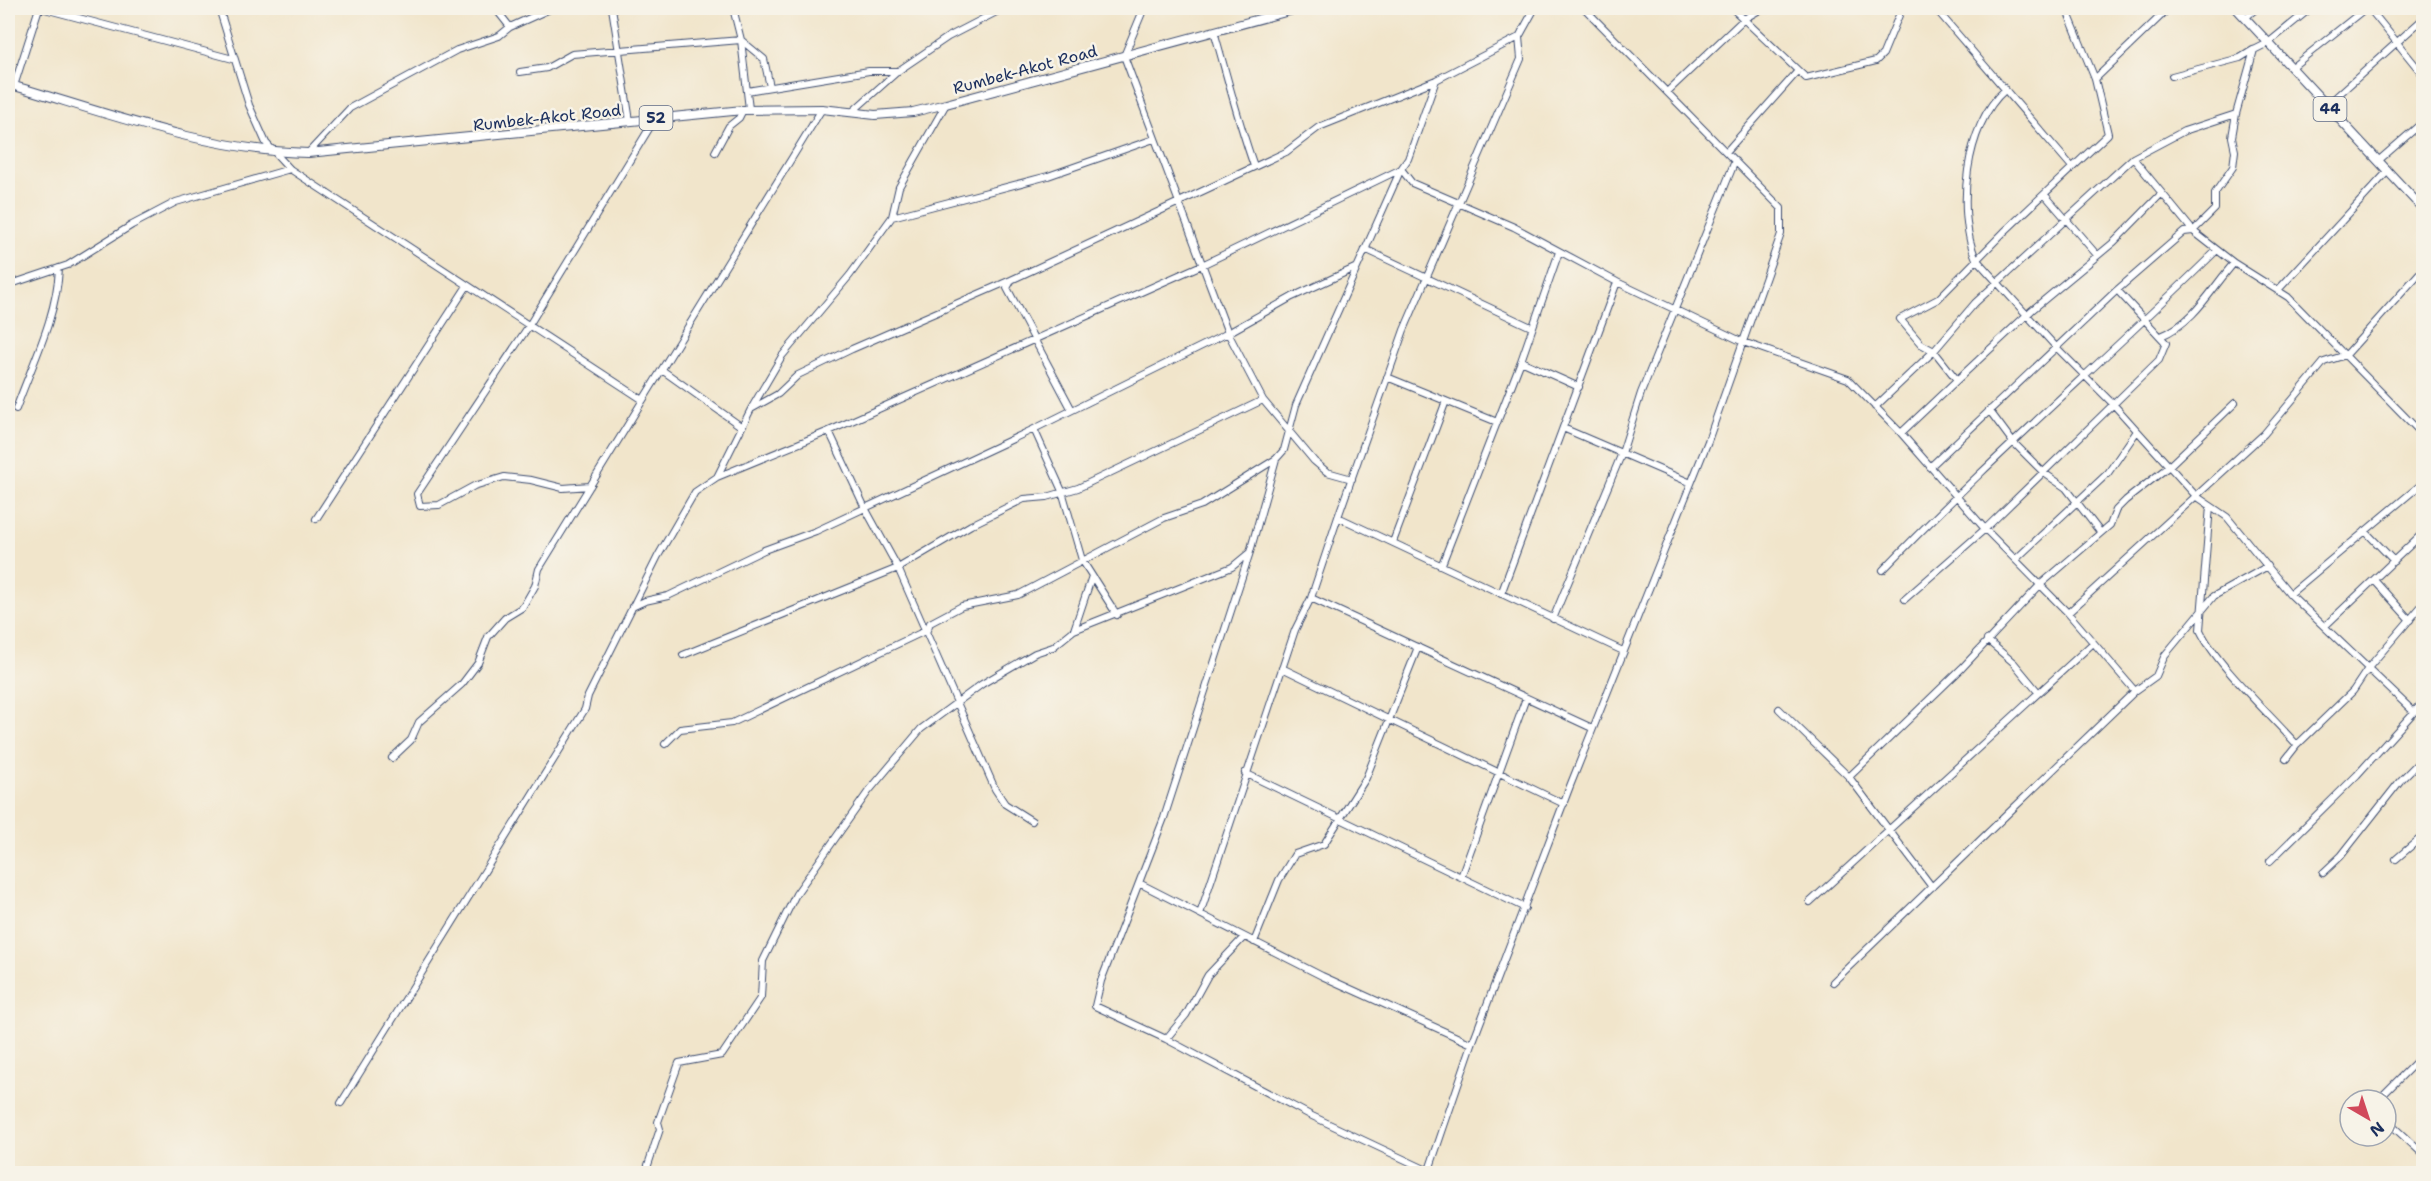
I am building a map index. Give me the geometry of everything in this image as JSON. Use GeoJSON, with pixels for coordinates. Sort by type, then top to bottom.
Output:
{"type":"FeatureCollection","features":[{"type":"Feature","properties":{"kind":"main road","name":"Rumbek-Akot Road"},"geometry":{"type":"LineString","coordinates":[[11,85],[199,138],[276,152],[308,153],[746,109],[822,109],[896,114],[946,104],[1300,8]]}},
{"type":"Feature","properties":{"kind":"main road","name":"44"},"geometry":{"type":"LineString","coordinates":[[2236,8],[2424,210]]}},
{"type":"Feature","properties":{"kind":"street"},"geometry":{"type":"LineString","coordinates":[[11,85],[40,8],[233,59]]}},
{"type":"Feature","properties":{"kind":"street"},"geometry":{"type":"LineString","coordinates":[[219,8],[233,59],[266,143],[290,169],[528,327],[643,400]]}},
{"type":"Feature","properties":{"kind":"street"},"geometry":{"type":"LineString","coordinates":[[495,8],[510,27]]}},
{"type":"Feature","properties":{"kind":"street"},"geometry":{"type":"LineString","coordinates":[[308,153],[350,108],[458,50],[499,36],[510,27],[552,8]]}},
{"type":"Feature","properties":{"kind":"street"},"geometry":{"type":"LineString","coordinates":[[612,8],[621,52],[630,121]]}},
{"type":"Feature","properties":{"kind":"street"},"geometry":{"type":"LineString","coordinates":[[715,152],[729,126],[746,109],[747,91],[741,40],[733,8]]}},
{"type":"Feature","properties":{"kind":"street"},"geometry":{"type":"LineString","coordinates":[[852,112],[898,71],[948,37],[1004,8]]}},
{"type":"Feature","properties":{"kind":"street"},"geometry":{"type":"LineString","coordinates":[[1144,8],[1124,56],[1177,203],[1204,264],[1228,333],[1263,400],[1289,432],[1327,472],[1352,479]]}},
{"type":"Feature","properties":{"kind":"street"},"geometry":{"type":"LineString","coordinates":[[751,409],[778,394],[798,375],[1011,280],[1286,152],[1319,127],[1436,80],[1519,37],[1535,8]]}},
{"type":"Feature","properties":{"kind":"street"},"geometry":{"type":"LineString","coordinates":[[1276,459],[1250,552],[1164,818],[1101,981],[1095,1006],[1166,1039],[1310,1115],[1428,1172],[1472,1044],[1592,728],[1691,483],[1781,234],[1781,208],[1584,8]]}},
{"type":"Feature","properties":{"kind":"street"},"geometry":{"type":"LineString","coordinates":[[1732,8],[1806,78],[1876,61],[1883,54],[1902,8]]}},
{"type":"Feature","properties":{"kind":"street"},"geometry":{"type":"LineString","coordinates":[[1667,92],[1744,19],[1763,8]]}},
{"type":"Feature","properties":{"kind":"street"},"geometry":{"type":"LineString","coordinates":[[1900,15],[1908,8]]}},
{"type":"Feature","properties":{"kind":"street"},"geometry":{"type":"LineString","coordinates":[[1935,8],[2072,167]]}},
{"type":"Feature","properties":{"kind":"street"},"geometry":{"type":"LineString","coordinates":[[1957,380],[1934,351],[1921,344],[1900,319],[1938,299],[1976,259],[2108,134],[2095,79],[2066,8]]}},
{"type":"Feature","properties":{"kind":"street"},"geometry":{"type":"LineString","coordinates":[[2095,79],[2169,8]]}},
{"type":"Feature","properties":{"kind":"street"},"geometry":{"type":"LineString","coordinates":[[2245,18],[2257,8]]}},
{"type":"Feature","properties":{"kind":"street"},"geometry":{"type":"LineString","coordinates":[[2172,76],[2240,58],[2268,43],[2311,8]]}},
{"type":"Feature","properties":{"kind":"street"},"geometry":{"type":"LineString","coordinates":[[2291,68],[2368,8],[2423,73]]}},
{"type":"Feature","properties":{"kind":"street"},"geometry":{"type":"LineString","coordinates":[[2327,105],[2424,18]]}},
{"type":"Feature","properties":{"kind":"street"},"geometry":{"type":"LineString","coordinates":[[1214,31],[1234,97],[1237,117],[1254,165]]}},
{"type":"Feature","properties":{"kind":"street"},"geometry":{"type":"LineString","coordinates":[[1200,914],[1245,773],[1295,630],[1311,598],[1387,377],[1426,279],[1521,59],[1519,37]]}},
{"type":"Feature","properties":{"kind":"street"},"geometry":{"type":"LineString","coordinates":[[520,72],[547,68],[572,54],[621,52],[741,40],[764,59],[770,87]]}},
{"type":"Feature","properties":{"kind":"street"},"geometry":{"type":"LineString","coordinates":[[1930,467],[2117,290],[2184,232],[2193,231],[2215,209],[2215,193],[2233,167],[2235,151],[2232,137],[2235,114],[2254,50]]}},
{"type":"Feature","properties":{"kind":"street"},"geometry":{"type":"LineString","coordinates":[[747,91],[869,71],[898,71]]}},
{"type":"Feature","properties":{"kind":"street"},"geometry":{"type":"LineString","coordinates":[[1726,152],[1798,71]]}},
{"type":"Feature","properties":{"kind":"street"},"geometry":{"type":"LineString","coordinates":[[665,744],[680,729],[732,723],[927,630],[930,623],[962,606],[1018,594],[1164,518],[1202,505],[1276,459],[1284,450],[1296,405],[1401,169],[1408,159],[1436,80]]}},
{"type":"Feature","properties":{"kind":"street"},"geometry":{"type":"LineString","coordinates":[[2005,90],[1994,101],[1981,124],[1968,169],[1969,241],[1976,259],[2083,375],[2114,405],[2196,496],[2226,517],[2290,594],[2414,712]]}},
{"type":"Feature","properties":{"kind":"street"},"geometry":{"type":"LineString","coordinates":[[717,477],[751,409],[782,356],[850,275],[892,217],[899,187],[946,104]]}},
{"type":"Feature","properties":{"kind":"street"},"geometry":{"type":"LineString","coordinates":[[392,758],[411,740],[419,722],[462,684],[478,663],[494,631],[505,618],[523,607],[535,586],[538,569],[822,109]]}},
{"type":"Feature","properties":{"kind":"street"},"geometry":{"type":"LineString","coordinates":[[1875,407],[1934,351],[1975,303],[2068,221],[2133,158],[2184,131],[2235,114]]}},
{"type":"Feature","properties":{"kind":"street"},"geometry":{"type":"LineString","coordinates":[[590,486],[563,488],[531,480],[504,477],[474,486],[439,505],[420,506],[417,495],[528,327],[655,118]]}},
{"type":"Feature","properties":{"kind":"street"},"geometry":{"type":"LineString","coordinates":[[2378,161],[2424,121]]}},
{"type":"Feature","properties":{"kind":"street"},"geometry":{"type":"LineString","coordinates":[[892,217],[1048,176],[1154,140]]}},
{"type":"Feature","properties":{"kind":"street"},"geometry":{"type":"LineString","coordinates":[[2133,158],[2193,231],[2234,263],[2289,297],[2424,436]]}},
{"type":"Feature","properties":{"kind":"street"},"geometry":{"type":"LineString","coordinates":[[1554,619],[1622,453],[1641,393],[1735,161]]}},
{"type":"Feature","properties":{"kind":"street"},"geometry":{"type":"LineString","coordinates":[[8,285],[60,268],[176,202],[290,169]]}},
{"type":"Feature","properties":{"kind":"street"},"geometry":{"type":"LineString","coordinates":[[1401,169],[1412,183],[1458,205],[1473,208],[1676,311],[1743,342],[1848,379],[1901,433],[1985,529],[2068,613],[2091,644],[2135,691]]}},
{"type":"Feature","properties":{"kind":"street"},"geometry":{"type":"LineString","coordinates":[[341,1103],[585,710],[588,696],[632,607],[695,492],[717,477],[830,431],[1204,264],[1401,169]]}},
{"type":"Feature","properties":{"kind":"street"},"geometry":{"type":"LineString","coordinates":[[2278,290],[2388,171]]}},
{"type":"Feature","properties":{"kind":"street"},"geometry":{"type":"LineString","coordinates":[[1901,433],[2162,193]]}},
{"type":"Feature","properties":{"kind":"street"},"geometry":{"type":"LineString","coordinates":[[2045,195],[2097,255]]}},
{"type":"Feature","properties":{"kind":"street"},"geometry":{"type":"LineString","coordinates":[[1365,249],[1531,327]]}},
{"type":"Feature","properties":{"kind":"street"},"geometry":{"type":"LineString","coordinates":[[1882,570],[1954,496],[2083,375],[2146,320],[2217,250]]}},
{"type":"Feature","properties":{"kind":"street"},"geometry":{"type":"LineString","coordinates":[[1442,564],[1521,361],[1559,252]]}},
{"type":"Feature","properties":{"kind":"street"},"geometry":{"type":"LineString","coordinates":[[2161,336],[2172,332],[2192,316],[2234,263]]}},
{"type":"Feature","properties":{"kind":"street"},"geometry":{"type":"LineString","coordinates":[[632,607],[645,601],[668,596],[764,550],[816,531],[1034,429],[1228,333],[1292,297],[1357,267]]}},
{"type":"Feature","properties":{"kind":"street"},"geometry":{"type":"LineString","coordinates":[[16,409],[39,352],[59,281],[60,268]]}},
{"type":"Feature","properties":{"kind":"street"},"geometry":{"type":"LineString","coordinates":[[2068,613],[2264,434],[2324,362],[2346,354],[2424,268]]}},
{"type":"Feature","properties":{"kind":"street"},"geometry":{"type":"LineString","coordinates":[[1011,280],[1007,288],[1010,297],[1072,410]]}},
{"type":"Feature","properties":{"kind":"street"},"geometry":{"type":"LineString","coordinates":[[1501,594],[1617,282]]}},
{"type":"Feature","properties":{"kind":"street"},"geometry":{"type":"LineString","coordinates":[[316,519],[467,286]]}},
{"type":"Feature","properties":{"kind":"street"},"geometry":{"type":"LineString","coordinates":[[1905,599],[1985,529],[2159,360],[2166,343],[2117,290]]}},
{"type":"Feature","properties":{"kind":"street"},"geometry":{"type":"LineString","coordinates":[[1521,361],[1579,387]]}},
{"type":"Feature","properties":{"kind":"street"},"geometry":{"type":"LineString","coordinates":[[662,370],[742,427]]}},
{"type":"Feature","properties":{"kind":"street"},"geometry":{"type":"LineString","coordinates":[[1387,377],[1497,422]]}},
{"type":"Feature","properties":{"kind":"street"},"geometry":{"type":"LineString","coordinates":[[683,655],[898,568],[971,525],[1024,499],[1047,497],[1078,488],[1263,400]]}},
{"type":"Feature","properties":{"kind":"street"},"geometry":{"type":"LineString","coordinates":[[1393,542],[1446,402]]}},
{"type":"Feature","properties":{"kind":"street"},"geometry":{"type":"LineString","coordinates":[[1849,777],[2041,584],[2110,525],[2116,510],[2126,500],[2168,467],[2235,403]]}},
{"type":"Feature","properties":{"kind":"street"},"geometry":{"type":"LineString","coordinates":[[1989,410],[2012,441],[2044,473],[2054,477],[2100,532]]}},
{"type":"Feature","properties":{"kind":"street"},"geometry":{"type":"LineString","coordinates":[[1563,428],[1691,483]]}},
{"type":"Feature","properties":{"kind":"street"},"geometry":{"type":"LineString","coordinates":[[1034,429],[1062,491],[1082,560],[1118,615]]}},
{"type":"Feature","properties":{"kind":"street"},"geometry":{"type":"LineString","coordinates":[[830,431],[865,508],[898,568],[927,630],[996,789],[1005,804],[1032,821]]}},
{"type":"Feature","properties":{"kind":"street"},"geometry":{"type":"LineString","coordinates":[[2016,559],[2108,473],[2137,431]]}},
{"type":"Feature","properties":{"kind":"street"},"geometry":{"type":"LineString","coordinates":[[2290,594],[2422,485]]}},
{"type":"Feature","properties":{"kind":"street"},"geometry":{"type":"LineString","coordinates":[[2210,506],[2200,630],[2206,642],[2297,745]]}},
{"type":"Feature","properties":{"kind":"street"},"geometry":{"type":"LineString","coordinates":[[1338,517],[1623,651]]}},
{"type":"Feature","properties":{"kind":"street"},"geometry":{"type":"LineString","coordinates":[[2365,531],[2394,561]]}},
{"type":"Feature","properties":{"kind":"street"},"geometry":{"type":"LineString","coordinates":[[2325,626],[2424,532]]}},
{"type":"Feature","properties":{"kind":"street"},"geometry":{"type":"LineString","coordinates":[[645,1173],[660,1129],[658,1122],[679,1063],[722,1055],[761,997],[763,961],[796,894],[876,783],[921,729],[1000,673],[1035,653],[1053,647],[1074,630],[1118,615],[1232,567],[1250,552]]}},
{"type":"Feature","properties":{"kind":"street"},"geometry":{"type":"LineString","coordinates":[[1833,982],[2135,691],[2156,676],[2165,655],[2214,596],[2268,566]]}},
{"type":"Feature","properties":{"kind":"street"},"geometry":{"type":"LineString","coordinates":[[1074,630],[1092,575]]}},
{"type":"Feature","properties":{"kind":"street"},"geometry":{"type":"LineString","coordinates":[[2374,580],[2410,620]]}},
{"type":"Feature","properties":{"kind":"street"},"geometry":{"type":"LineString","coordinates":[[1311,598],[1592,728]]}},
{"type":"Feature","properties":{"kind":"street"},"geometry":{"type":"LineString","coordinates":[[2286,759],[2297,745],[2353,691],[2369,667],[2424,603]]}},
{"type":"Feature","properties":{"kind":"street"},"geometry":{"type":"LineString","coordinates":[[1987,640],[2014,663],[2038,692]]}},
{"type":"Feature","properties":{"kind":"street"},"geometry":{"type":"LineString","coordinates":[[1810,902],[2091,644]]}},
{"type":"Feature","properties":{"kind":"street"},"geometry":{"type":"LineString","coordinates":[[1254,942],[1279,880],[1295,854],[1323,844],[1341,820],[1353,796],[1366,778],[1418,648]]}},
{"type":"Feature","properties":{"kind":"street"},"geometry":{"type":"LineString","coordinates":[[1282,668],[1564,804]]}},
{"type":"Feature","properties":{"kind":"street"},"geometry":{"type":"LineString","coordinates":[[1461,877],[1526,698]]}},
{"type":"Feature","properties":{"kind":"street"},"geometry":{"type":"LineString","coordinates":[[2270,861],[2357,775],[2424,701]]}},
{"type":"Feature","properties":{"kind":"street"},"geometry":{"type":"LineString","coordinates":[[1779,709],[1849,777],[1932,887]]}},
{"type":"Feature","properties":{"kind":"street"},"geometry":{"type":"LineString","coordinates":[[2323,873],[2341,856],[2400,781],[2424,757]]}},
{"type":"Feature","properties":{"kind":"street"},"geometry":{"type":"LineString","coordinates":[[1245,773],[1525,909]]}},
{"type":"Feature","properties":{"kind":"street"},"geometry":{"type":"LineString","coordinates":[[2396,859],[2424,835]]}},
{"type":"Feature","properties":{"kind":"street"},"geometry":{"type":"LineString","coordinates":[[1138,883],[1322,976],[1472,1044]]}},
{"type":"Feature","properties":{"kind":"street"},"geometry":{"type":"LineString","coordinates":[[1166,1039],[1186,1015],[1208,975],[1244,937]]}},
{"type":"Feature","properties":{"kind":"street"},"geometry":{"type":"LineString","coordinates":[[2390,1088],[2424,1054]]}},
{"type":"Feature","properties":{"kind":"street"},"geometry":{"type":"LineString","coordinates":[[2398,1131],[2424,1155]]}}]}
